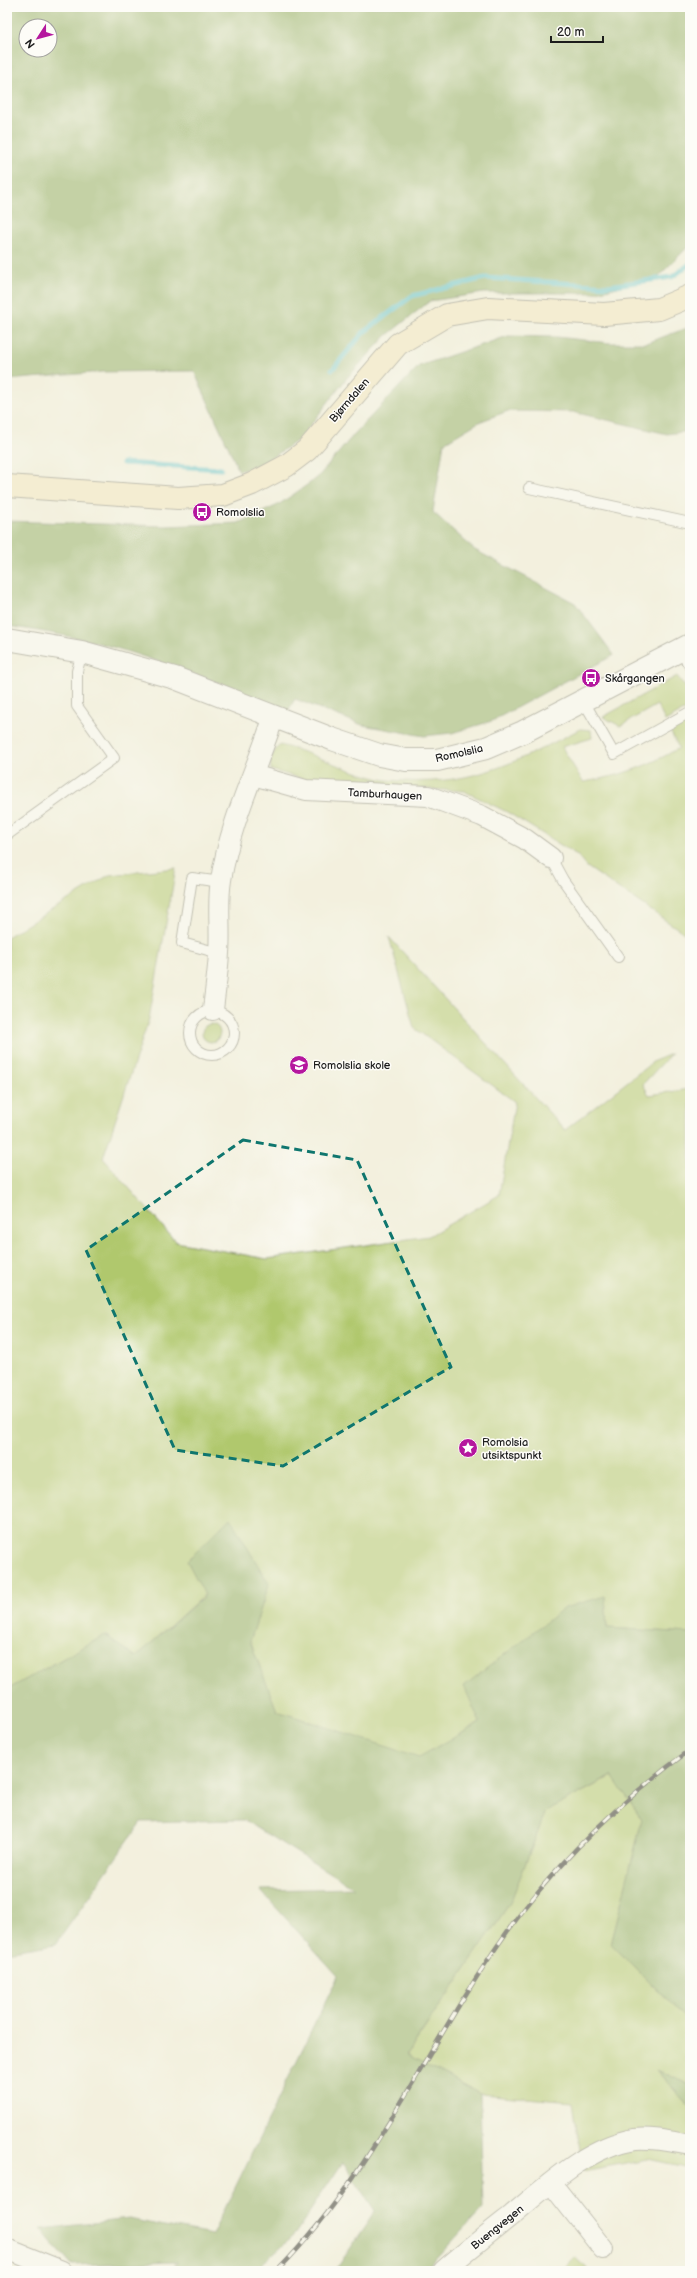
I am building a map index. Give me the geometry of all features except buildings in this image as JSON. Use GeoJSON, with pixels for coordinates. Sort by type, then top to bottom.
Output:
{"type":"FeatureCollection","features":[{"type":"Feature","properties":{"kind":"main road","name":"Bjørndalen"},"geometry":{"type":"LineString","coordinates":[[7,486],[178,498],[223,495],[252,484],[286,466],[307,450],[398,344],[447,315],[488,308],[604,314],[659,309],[690,296]]}},
{"type":"Feature","properties":{"kind":"street","name":"Romolslia"},"geometry":{"type":"LineString","coordinates":[[7,639],[82,652],[175,678],[332,739],[379,755],[406,760],[437,760],[486,748],[523,732],[583,700],[686,654]]}},
{"type":"Feature","properties":{"kind":"street"},"geometry":{"type":"LineString","coordinates":[[213,1010],[219,953],[221,882],[228,848],[244,792],[253,775],[274,716]]}},
{"type":"Feature","properties":{"kind":"street","name":"Tamburhaugen"},"geometry":{"type":"LineString","coordinates":[[253,775],[306,790],[428,796],[482,816],[525,839],[551,858]]}},
{"type":"Feature","properties":{"kind":"street","name":"Buengvegen"},"geometry":{"type":"LineString","coordinates":[[443,2271],[551,2183],[585,2160],[611,2146],[630,2141],[657,2140],[690,2145]]}},
{"type":"Feature","properties":{"kind":"street"},"geometry":{"type":"LineString","coordinates":[[551,2183],[603,2249]]}},
{"type":"Feature","properties":{"kind":"street"},"geometry":{"type":"LineString","coordinates":[[7,2249],[62,2271]]}},
{"type":"Feature","properties":{"kind":"lane"},"geometry":{"type":"LineString","coordinates":[[529,488],[690,523]]}},
{"type":"Feature","properties":{"kind":"lane"},"geometry":{"type":"LineString","coordinates":[[7,835],[114,758],[77,706],[76,671],[82,652]]}},
{"type":"Feature","properties":{"kind":"lane"},"geometry":{"type":"LineString","coordinates":[[583,700],[614,754],[690,712]]}},
{"type":"Feature","properties":{"kind":"lane","name":"Tamburhaugen"},"geometry":{"type":"LineString","coordinates":[[551,858],[563,880],[618,957]]}},
{"type":"Feature","properties":{"kind":"lane"},"geometry":{"type":"LineString","coordinates":[[219,953],[182,943],[192,878],[221,882]]}},
{"type":"Feature","properties":{"kind":"lane"},"geometry":{"type":"LineString","coordinates":[[213,1010],[225,1014],[233,1024],[235,1037],[229,1048],[218,1055],[205,1055],[194,1048],[190,1036],[190,1029],[192,1023],[200,1014],[213,1010]]}},
{"type":"Feature","properties":{"kind":"highlighted area"},"geometry":{"type":"Polygon","coordinates":[[[243,1140],[357,1160],[451,1367],[283,1466],[175,1450],[86,1250],[243,1140]]]}},
{"type":"Feature","properties":{"kind":"green space"},"geometry":{"type":"Polygon","coordinates":[[[7,7],[690,7],[690,245],[658,277],[593,293],[484,293],[430,301],[386,336],[346,379],[300,439],[258,467],[239,471],[194,371],[102,372],[7,380],[7,7]]]}},
{"type":"Feature","properties":{"kind":"green space"},"geometry":{"type":"Polygon","coordinates":[[[690,327],[690,431],[667,434],[573,412],[508,411],[479,422],[444,443],[433,512],[475,550],[575,603],[614,655],[492,721],[452,733],[424,736],[362,725],[295,699],[288,711],[189,673],[114,647],[68,636],[7,626],[7,521],[166,526],[238,523],[278,505],[317,478],[356,432],[419,366],[508,336],[557,337],[610,343],[646,343],[690,327]]]}},
{"type":"Feature","properties":{"kind":"green space"},"geometry":{"type":"Polygon","coordinates":[[[677,676],[690,693],[690,707],[665,721],[657,705],[620,726],[603,717],[677,676]]]}},
{"type":"Feature","properties":{"kind":"green space"},"geometry":{"type":"Polygon","coordinates":[[[684,723],[690,732],[690,937],[587,867],[577,855],[507,812],[464,791],[317,783],[271,770],[270,766],[272,756],[280,745],[293,748],[355,772],[384,780],[430,781],[454,779],[497,768],[537,751],[580,729],[591,730],[592,738],[562,747],[583,782],[609,777],[633,770],[679,748],[670,731],[684,723]]]}},
{"type":"Feature","properties":{"kind":"green space"},"geometry":{"type":"Polygon","coordinates":[[[176,868],[149,1019],[103,1158],[176,1242],[267,1259],[429,1236],[499,1195],[515,1102],[414,1028],[389,937],[565,1130],[654,1061],[671,1054],[643,1084],[649,1095],[690,1089],[690,1633],[607,1628],[605,1597],[480,1723],[420,1758],[277,1711],[250,1641],[269,1584],[205,1594],[136,1657],[105,1635],[7,1690],[7,937],[109,875],[176,868]]]}},
{"type":"Feature","properties":{"kind":"green space"},"geometry":{"type":"Polygon","coordinates":[[[207,1024],[215,1024],[220,1029],[218,1040],[215,1042],[207,1042],[202,1037],[202,1029],[207,1024]]]}},
{"type":"Feature","properties":{"kind":"green space"},"geometry":{"type":"Polygon","coordinates":[[[230,1518],[269,1584],[250,1641],[277,1711],[419,1757],[480,1723],[464,1686],[564,1608],[605,1596],[607,1628],[690,1633],[690,2022],[611,1944],[642,1820],[612,1776],[546,1811],[510,1903],[406,2055],[480,2094],[483,2208],[425,2271],[335,2271],[375,2212],[343,2162],[295,2234],[254,2271],[168,2271],[178,2262],[72,2265],[41,2229],[129,2219],[212,2235],[338,1976],[260,1890],[354,1888],[244,1820],[141,1822],[56,1944],[7,1952],[7,1690],[105,1635],[136,1657],[205,1595],[187,1561],[230,1518]]]}},
{"type":"Feature","properties":{"kind":"green space"},"geometry":{"type":"Polygon","coordinates":[[[613,1776],[642,1820],[611,1944],[690,2022],[690,2085],[657,2071],[690,2107],[690,2168],[648,2159],[583,2171],[573,2102],[480,2094],[406,2056],[510,1903],[546,1811],[613,1776]]]}},
{"type":"Feature","properties":{"kind":"green space"},"geometry":{"type":"Polygon","coordinates":[[[656,2070],[690,2085],[690,2107],[656,2070]]]}},
{"type":"Feature","properties":{"kind":"green space"},"geometry":{"type":"Polygon","coordinates":[[[574,2257],[590,2271],[563,2271],[574,2257]]]}},
{"type":"Feature","properties":{"kind":"waterway"},"geometry":{"type":"LineString","coordinates":[[332,370],[364,332],[412,296],[485,278],[608,286],[672,277],[690,264]]}},
{"type":"Feature","properties":{"kind":"waterway"},"geometry":{"type":"LineString","coordinates":[[123,463],[221,469]]}},
{"type":"Feature","properties":{"kind":"railway"},"geometry":{"type":"LineString","coordinates":[[277,2271],[311,2233],[343,2192],[372,2150],[478,1974],[527,1906],[569,1857],[615,1811],[690,1750]]}},
{"type":"Feature","properties":{"kind":"place","name":"Romolslia"},"geometry":{"type":"Point","coordinates":[202,512]}},
{"type":"Feature","properties":{"kind":"place","name":"Skårgangen"},"geometry":{"type":"Point","coordinates":[591,678]}},
{"type":"Feature","properties":{"kind":"place","name":"Romolslia skole"},"geometry":{"type":"Point","coordinates":[299,1065]}},
{"type":"Feature","properties":{"kind":"place","name":"Romolsia utsiktspunkt"},"geometry":{"type":"Point","coordinates":[468,1448]}}]}
